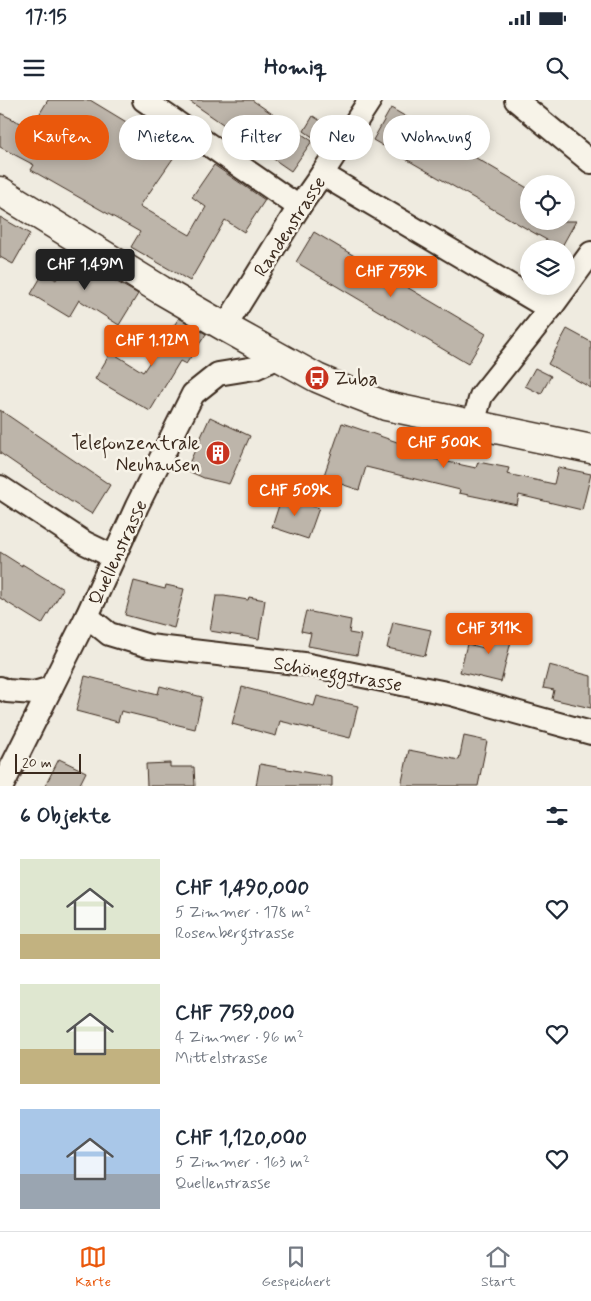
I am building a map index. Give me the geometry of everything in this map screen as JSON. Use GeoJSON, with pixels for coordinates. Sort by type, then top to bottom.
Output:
{"type":"FeatureCollection","features":[{"type":"Feature","properties":{"kind":"street"},"geometry":{"type":"LineString","coordinates":[[144,100],[299,207]]}},
{"type":"Feature","properties":{"kind":"street","name":"Randenstrasse"},"geometry":{"type":"LineString","coordinates":[[225,327],[299,207],[370,100]]}},
{"type":"Feature","properties":{"kind":"street"},"geometry":{"type":"LineString","coordinates":[[516,100],[591,162]]}},
{"type":"Feature","properties":{"kind":"street"},"geometry":{"type":"LineString","coordinates":[[322,174],[550,309]]}},
{"type":"Feature","properties":{"kind":"street"},"geometry":{"type":"LineString","coordinates":[[0,192],[225,327],[317,378],[386,406],[591,449]]}},
{"type":"Feature","properties":{"kind":"street"},"geometry":{"type":"LineString","coordinates":[[473,424],[481,396],[589,259]]}},
{"type":"Feature","properties":{"kind":"street","name":"Quellenstrasse"},"geometry":{"type":"LineString","coordinates":[[2,786],[42,691],[87,616],[137,506],[193,394],[218,374],[255,368],[279,356]]}},
{"type":"Feature","properties":{"kind":"street"},"geometry":{"type":"LineString","coordinates":[[0,487],[85,543],[114,557]]}},
{"type":"Feature","properties":{"kind":"street","name":"Schöneggstrasse"},"geometry":{"type":"LineString","coordinates":[[87,616],[109,634],[149,646],[304,664],[451,694],[591,733]]}},
{"type":"Feature","properties":{"kind":"street"},"geometry":{"type":"LineString","coordinates":[[0,688],[42,691]]}},
{"type":"Feature","properties":{"kind":"building"},"geometry":{"type":"Polygon","coordinates":[[[48,100],[90,100],[119,118],[119,160],[172,160],[140,206],[190,235],[206,207],[192,197],[214,165],[265,200],[244,232],[225,220],[190,281],[131,247],[140,232],[31,170],[34,165],[25,160],[109,160],[109,115],[39,115],[48,100]]]}},
{"type":"Feature","properties":{"kind":"building"},"geometry":{"type":"Polygon","coordinates":[[[188,100],[252,100],[274,115],[222,115],[222,123],[188,100]]]}},
{"type":"Feature","properties":{"kind":"building"},"geometry":{"type":"Polygon","coordinates":[[[391,108],[403,115],[387,115],[391,108]]]}},
{"type":"Feature","properties":{"kind":"building"},"geometry":{"type":"Polygon","coordinates":[[[0,113],[15,120],[15,155],[0,147],[0,113]]]}},
{"type":"Feature","properties":{"kind":"building"},"geometry":{"type":"Polygon","coordinates":[[[310,121],[310,135],[304,131],[310,121]]]}},
{"type":"Feature","properties":{"kind":"building"},"geometry":{"type":"Polygon","coordinates":[[[383,122],[383,146],[373,140],[383,122]]]}},
{"type":"Feature","properties":{"kind":"building"},"geometry":{"type":"Polygon","coordinates":[[[300,133],[310,140],[310,144],[300,158],[300,133]]]}},
{"type":"Feature","properties":{"kind":"building"},"geometry":{"type":"Polygon","coordinates":[[[275,160],[299,160],[291,171],[275,160]]]}},
{"type":"Feature","properties":{"kind":"building"},"geometry":{"type":"Polygon","coordinates":[[[408,160],[480,160],[520,184],[520,224],[408,160]]]}},
{"type":"Feature","properties":{"kind":"building"},"geometry":{"type":"Polygon","coordinates":[[[0,217],[30,234],[13,264],[0,257],[0,217]]]}},
{"type":"Feature","properties":{"kind":"building"},"geometry":{"type":"Polygon","coordinates":[[[530,230],[571,230],[565,240],[547,240],[530,230]]]}},
{"type":"Feature","properties":{"kind":"building"},"geometry":{"type":"Polygon","coordinates":[[[314,232],[486,334],[468,364],[296,262],[314,232]]]}},
{"type":"Feature","properties":{"kind":"building"},"geometry":{"type":"Polygon","coordinates":[[[70,255],[138,294],[119,325],[79,300],[69,317],[31,294],[44,272],[56,280],[70,255]]]}},
{"type":"Feature","properties":{"kind":"building"},"geometry":{"type":"Polygon","coordinates":[[[179,318],[206,334],[186,364],[180,361],[150,411],[95,379],[111,352],[143,372],[179,318]]]}},
{"type":"Feature","properties":{"kind":"building"},"geometry":{"type":"Polygon","coordinates":[[[567,329],[591,342],[591,388],[548,364],[567,329]]]}},
{"type":"Feature","properties":{"kind":"building"},"geometry":{"type":"Polygon","coordinates":[[[535,368],[551,376],[541,394],[525,386],[535,368]]]}},
{"type":"Feature","properties":{"kind":"building"},"geometry":{"type":"Polygon","coordinates":[[[0,410],[110,485],[92,514],[0,453],[0,410]]]}},
{"type":"Feature","properties":{"kind":"building","name":"Telefonzentrale Neuhausen"},"geometry":{"type":"Polygon","coordinates":[[[210,417],[250,436],[229,484],[204,478],[186,470],[210,417]]]}},
{"type":"Feature","properties":{"kind":"building"},"geometry":{"type":"Polygon","coordinates":[[[342,423],[400,443],[403,428],[439,436],[434,459],[476,468],[478,462],[509,468],[507,474],[554,484],[558,467],[591,474],[582,510],[519,495],[517,505],[459,493],[460,490],[366,467],[359,490],[323,478],[342,423]]]}},
{"type":"Feature","properties":{"kind":"building"},"geometry":{"type":"Polygon","coordinates":[[[282,496],[319,508],[308,539],[272,527],[282,496]]]}},
{"type":"Feature","properties":{"kind":"building"},"geometry":{"type":"Polygon","coordinates":[[[0,552],[63,589],[42,624],[0,598],[0,552]]]}},
{"type":"Feature","properties":{"kind":"building"},"geometry":{"type":"Polygon","coordinates":[[[134,581],[165,589],[166,585],[184,589],[174,628],[125,615],[134,581]]]}},
{"type":"Feature","properties":{"kind":"building"},"geometry":{"type":"Polygon","coordinates":[[[216,596],[248,600],[249,597],[265,600],[259,639],[210,631],[216,596]]]}},
{"type":"Feature","properties":{"kind":"building"},"geometry":{"type":"Polygon","coordinates":[[[306,611],[351,620],[349,633],[361,635],[357,655],[308,646],[311,633],[301,631],[306,611]]]}},
{"type":"Feature","properties":{"kind":"building"},"geometry":{"type":"Polygon","coordinates":[[[393,622],[431,630],[425,656],[387,648],[393,622]]]}},
{"type":"Feature","properties":{"kind":"building"},"geometry":{"type":"Polygon","coordinates":[[[491,623],[514,629],[501,682],[460,672],[467,644],[484,648],[491,623]]]}},
{"type":"Feature","properties":{"kind":"building"},"geometry":{"type":"Polygon","coordinates":[[[549,665],[591,676],[591,708],[552,699],[554,690],[543,688],[549,665]]]}},
{"type":"Feature","properties":{"kind":"building"},"geometry":{"type":"Polygon","coordinates":[[[85,676],[158,694],[160,686],[202,697],[195,729],[121,711],[118,722],[76,711],[85,676]]]}},
{"type":"Feature","properties":{"kind":"building"},"geometry":{"type":"Polygon","coordinates":[[[242,687],[314,706],[317,696],[358,706],[350,738],[280,721],[276,736],[232,724],[242,687]]]}},
{"type":"Feature","properties":{"kind":"building"},"geometry":{"type":"Polygon","coordinates":[[[464,736],[487,741],[478,786],[401,786],[409,750],[459,760],[464,736]]]}},
{"type":"Feature","properties":{"kind":"building"},"geometry":{"type":"Polygon","coordinates":[[[59,759],[86,772],[79,786],[45,786],[59,759]]]}},
{"type":"Feature","properties":{"kind":"building"},"geometry":{"type":"Polygon","coordinates":[[[170,763],[170,767],[194,767],[195,786],[147,786],[146,764],[170,763]]]}},
{"type":"Feature","properties":{"kind":"building"},"geometry":{"type":"Polygon","coordinates":[[[260,764],[332,777],[332,786],[256,786],[260,764]]]}},
{"type":"Feature","properties":{"kind":"place","name":"Zuba"},"geometry":{"type":"Point","coordinates":[317,378]}},
{"type":"Feature","properties":{"kind":"place","name":"Telefonzentrale Neuhausen"},"geometry":{"type":"Point","coordinates":[218,453]}}]}
